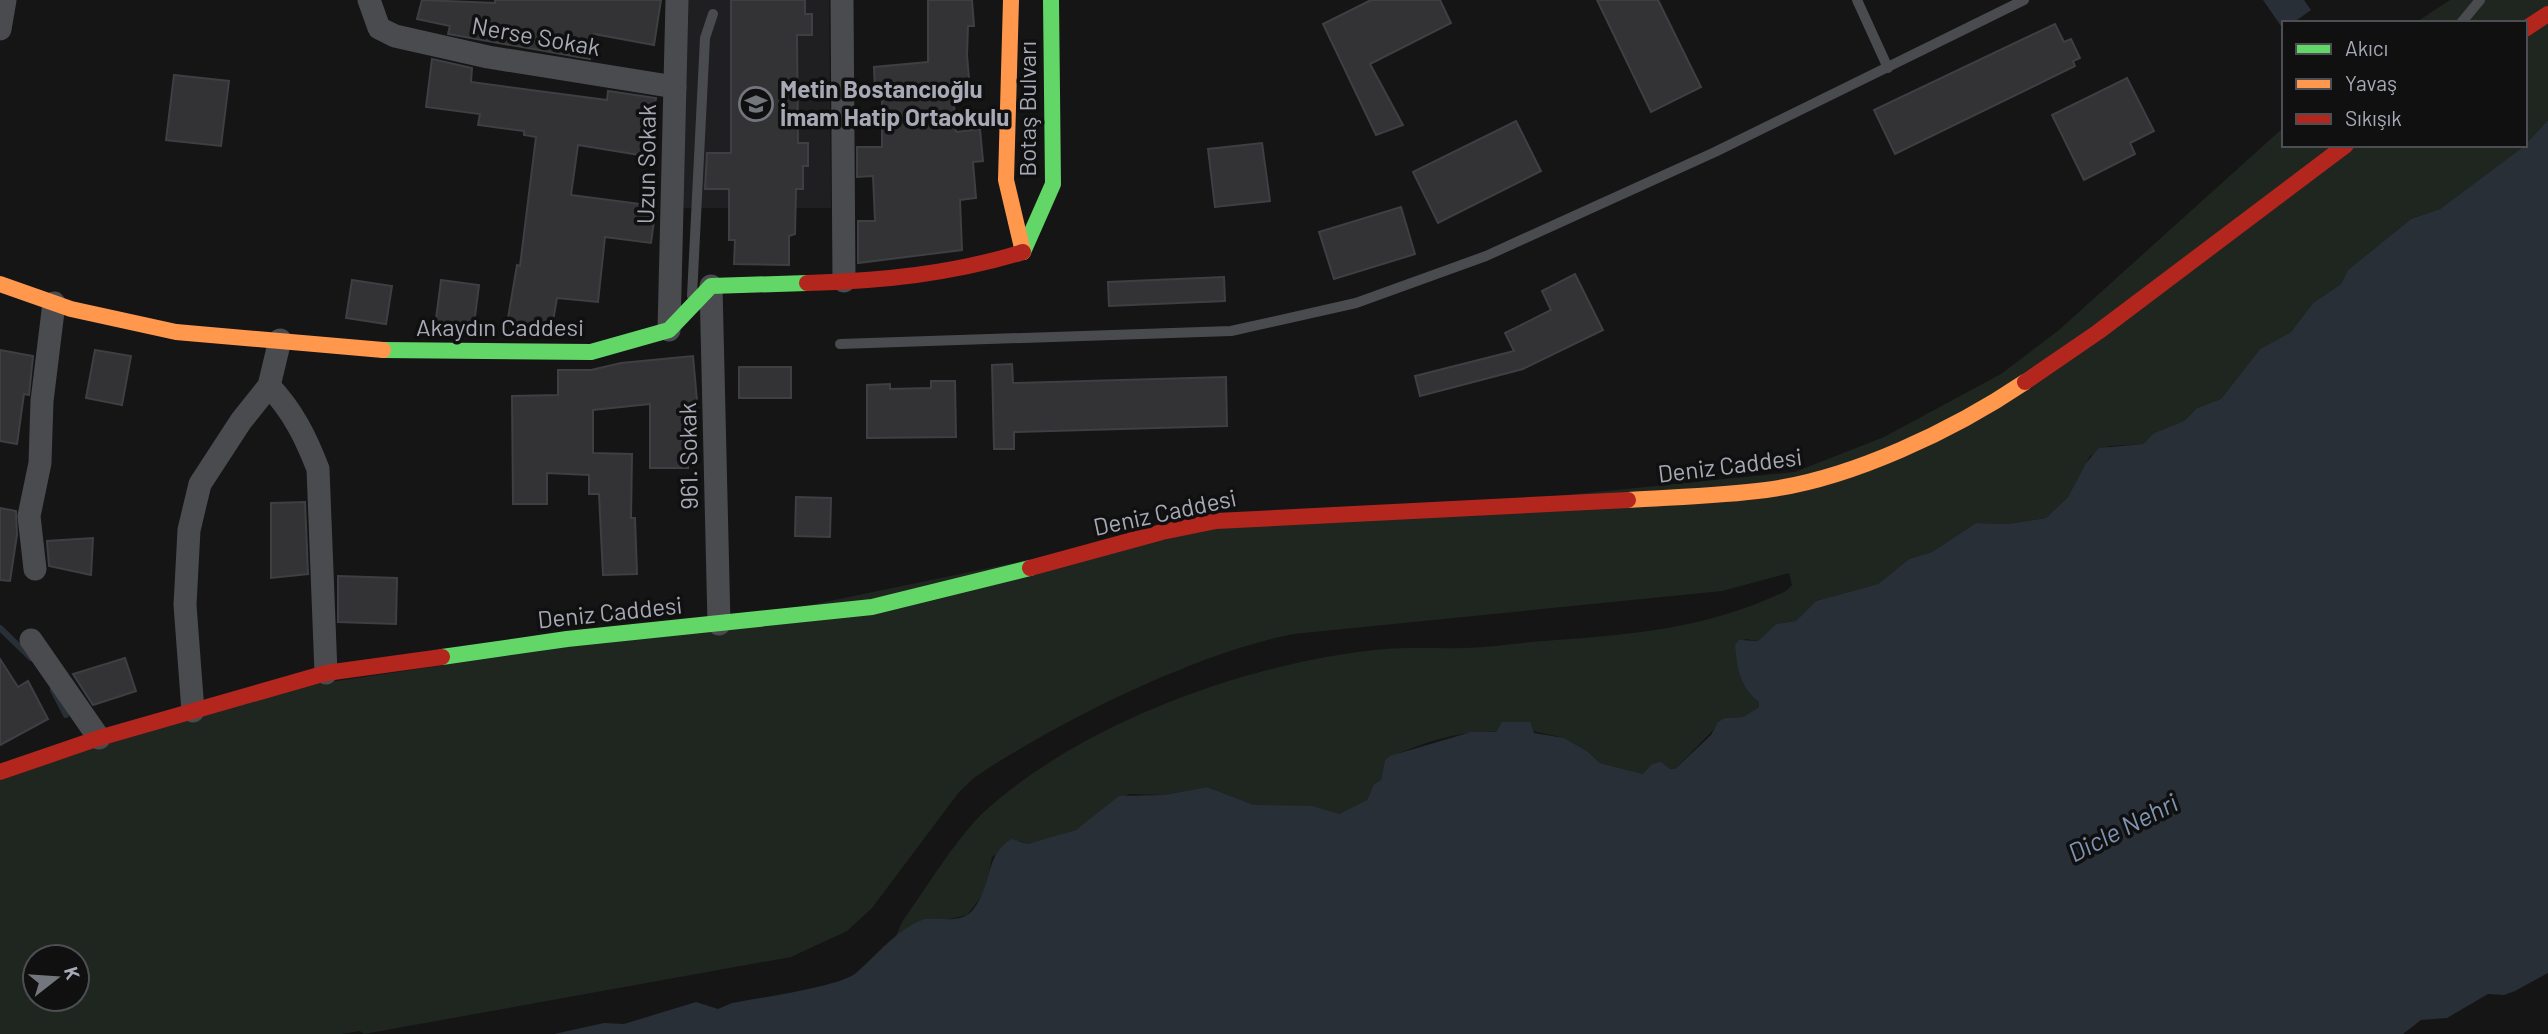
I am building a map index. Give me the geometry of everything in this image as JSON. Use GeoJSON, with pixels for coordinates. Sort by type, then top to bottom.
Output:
{"type":"FeatureCollection","features":[{"type":"Feature","properties":{"kind":"street","name":"Nerse Sokak"},"geometry":{"type":"LineString","coordinates":[[369,0],[379,28],[396,36],[488,57],[675,87]]}},
{"type":"Feature","properties":{"kind":"street","name":"Uzun Sokak"},"geometry":{"type":"LineString","coordinates":[[669,330],[677,0]]}},
{"type":"Feature","properties":{"kind":"street"},"geometry":{"type":"LineString","coordinates":[[842,0],[844,281]]}},
{"type":"Feature","properties":{"kind":"street","name":"Botaş Bulvarı"},"geometry":{"type":"LineString","coordinates":[[1011,0],[1006,180],[1023,252]]}},
{"type":"Feature","properties":{"kind":"street","name":"Botaş Bulvarı"},"geometry":{"type":"LineString","coordinates":[[1023,252],[1053,184],[1051,0]]}},
{"type":"Feature","properties":{"kind":"street"},"geometry":{"type":"LineString","coordinates":[[2527,28],[2548,14]]}},
{"type":"Feature","properties":{"kind":"street","name":"Deniz Caddesi"},"geometry":{"type":"LineString","coordinates":[[0,772],[99,738],[326,673],[567,639],[872,607],[1162,531],[1216,521],[1716,495],[1769,490],[1853,469],[1904,449],[2013,390],[2098,332],[2343,147]]}},
{"type":"Feature","properties":{"kind":"street"},"geometry":{"type":"LineString","coordinates":[[669,330],[692,302],[711,286],[844,281],[930,274],[991,263],[1023,252]]}},
{"type":"Feature","properties":{"kind":"street","name":"Akaydın Caddesi"},"geometry":{"type":"LineString","coordinates":[[0,284],[54,303],[176,332],[389,350],[591,352],[669,330]]}},
{"type":"Feature","properties":{"kind":"street","name":"961. Sokak"},"geometry":{"type":"LineString","coordinates":[[711,286],[719,624]]}},
{"type":"Feature","properties":{"kind":"street"},"geometry":{"type":"LineString","coordinates":[[35,569],[29,516],[40,463],[42,401],[54,303]]}},
{"type":"Feature","properties":{"kind":"street"},"geometry":{"type":"LineString","coordinates":[[193,711],[185,605],[189,530],[200,484],[241,421],[269,386],[280,341]]}},
{"type":"Feature","properties":{"kind":"street"},"geometry":{"type":"LineString","coordinates":[[269,386],[286,404],[307,439],[318,469],[326,673]]}},
{"type":"Feature","properties":{"kind":"street"},"geometry":{"type":"LineString","coordinates":[[32,640],[99,738]]}},
{"type":"Feature","properties":{"kind":"lane"},"geometry":{"type":"LineString","coordinates":[[1857,0],[1888,68]]}},
{"type":"Feature","properties":{"kind":"lane"},"geometry":{"type":"LineString","coordinates":[[839,344],[1231,331],[1356,303],[1486,256],[1715,152],[2024,0]]}},
{"type":"Feature","properties":{"kind":"lane"},"geometry":{"type":"LineString","coordinates":[[2463,21],[2480,0]]}},
{"type":"Feature","properties":{"kind":"lane"},"geometry":{"type":"LineString","coordinates":[[692,302],[705,38],[713,14]]}},
{"type":"Feature","properties":{"kind":"shaded area","name":"Metin Bostancıoğlu İmam Hatip Ortaokulu"},"geometry":{"type":"Polygon","coordinates":[[[684,0],[829,0],[831,208],[681,208],[684,0]]]}},
{"type":"Feature","properties":{"kind":"shaded area"},"geometry":{"type":"Polygon","coordinates":[[[2450,0],[2548,0],[2548,120],[2527,143],[2527,21],[2418,21],[2450,0]]]}},
{"type":"Feature","properties":{"kind":"shaded area"},"geometry":{"type":"Polygon","coordinates":[[[2282,129],[2282,147],[2522,147],[2440,209],[2411,219],[2348,270],[2341,284],[2313,303],[2291,332],[2260,349],[2221,399],[2197,408],[2184,421],[2154,433],[2143,444],[2109,446],[2090,456],[2068,497],[2046,518],[2008,524],[1976,523],[1932,552],[1909,559],[1878,584],[1816,601],[1796,621],[1776,624],[1758,641],[1745,639],[1739,657],[1740,674],[1746,689],[1759,702],[1759,707],[1743,717],[1725,718],[1675,769],[1657,767],[1643,774],[1600,763],[1587,751],[1564,738],[1502,724],[1496,732],[1468,733],[1439,739],[1385,760],[1381,780],[1374,784],[1367,800],[1339,814],[1254,805],[1207,787],[1164,795],[1129,794],[1076,830],[1039,842],[1028,844],[1020,841],[992,857],[985,892],[967,915],[941,921],[922,920],[896,936],[902,922],[942,864],[984,812],[1024,780],[1070,750],[1173,701],[1282,666],[1335,655],[1386,649],[1475,647],[1607,636],[1697,622],[1756,604],[1786,591],[1792,585],[1789,573],[1722,591],[1293,634],[1213,657],[1171,673],[1086,712],[975,777],[959,792],[872,908],[847,931],[791,957],[364,1034],[360,1031],[342,1034],[0,1034],[0,772],[249,694],[719,624],[1162,532],[1389,513],[1795,472],[1884,437],[2001,374],[2059,330],[2282,129]]]}},
{"type":"Feature","properties":{"kind":"water"},"geometry":{"type":"Polygon","coordinates":[[[2263,0],[2304,0],[2311,10],[2296,21],[2282,21],[2282,28],[2263,0]]]}},
{"type":"Feature","properties":{"kind":"water","name":"Dicle Nehri"},"geometry":{"type":"Polygon","coordinates":[[[2548,120],[2548,973],[2515,991],[2504,995],[2488,994],[2447,1018],[2421,1020],[2403,1034],[554,1034],[604,1023],[624,1024],[696,1002],[718,1009],[732,1003],[816,987],[847,978],[913,924],[926,919],[960,918],[972,911],[979,901],[996,854],[1011,839],[1028,844],[1076,830],[1119,796],[1164,795],[1207,787],[1254,805],[1312,806],[1339,814],[1367,800],[1374,784],[1381,780],[1385,760],[1390,756],[1471,732],[1496,732],[1502,722],[1530,722],[1534,733],[1564,738],[1587,751],[1600,763],[1643,774],[1652,764],[1661,762],[1670,769],[1675,769],[1711,735],[1718,722],[1725,718],[1743,717],[1759,707],[1759,702],[1743,684],[1735,645],[1739,640],[1758,641],[1776,624],[1796,621],[1816,601],[1878,584],[1909,559],[1932,552],[1976,523],[2008,524],[2046,518],[2068,497],[2086,463],[2099,448],[2143,444],[2154,433],[2184,421],[2197,408],[2221,399],[2260,349],[2291,332],[2313,303],[2341,284],[2348,270],[2411,219],[2440,209],[2523,147],[2527,147],[2527,143],[2548,120]]]}},
{"type":"Feature","properties":{"kind":"building"},"geometry":{"type":"Polygon","coordinates":[[[422,0],[495,3],[495,0],[661,0],[654,45],[594,34],[590,59],[448,34],[450,26],[417,19],[422,0]]]}},
{"type":"Feature","properties":{"kind":"building"},"geometry":{"type":"Polygon","coordinates":[[[731,0],[805,0],[805,14],[812,14],[812,35],[797,35],[798,143],[808,143],[808,166],[803,166],[803,189],[796,189],[795,234],[789,236],[789,265],[734,264],[735,240],[729,240],[729,189],[705,189],[707,153],[731,153],[731,0]]]}},
{"type":"Feature","properties":{"kind":"building"},"geometry":{"type":"Polygon","coordinates":[[[928,0],[972,0],[974,26],[968,26],[967,55],[970,91],[953,93],[956,132],[980,129],[983,161],[973,162],[976,198],[960,200],[962,250],[858,263],[858,221],[875,221],[873,176],[857,177],[857,147],[882,147],[882,92],[875,92],[874,67],[928,62],[928,0]]]}},
{"type":"Feature","properties":{"kind":"building"},"geometry":{"type":"Polygon","coordinates":[[[1371,0],[1440,0],[1451,23],[1370,64],[1403,125],[1376,135],[1323,24],[1371,0]]]}},
{"type":"Feature","properties":{"kind":"building"},"geometry":{"type":"Polygon","coordinates":[[[1597,0],[1658,0],[1701,87],[1651,112],[1597,0]]]}},
{"type":"Feature","properties":{"kind":"building"},"geometry":{"type":"Polygon","coordinates":[[[2055,24],[2064,42],[2071,39],[2080,58],[2073,61],[2075,66],[1895,154],[1874,110],[2055,24]]]}},
{"type":"Feature","properties":{"kind":"building"},"geometry":{"type":"Polygon","coordinates":[[[432,59],[472,68],[471,82],[607,100],[608,91],[656,98],[646,156],[578,145],[571,195],[656,206],[651,243],[605,237],[598,302],[557,298],[551,332],[507,324],[517,265],[520,266],[536,137],[524,135],[524,131],[478,125],[480,114],[426,107],[432,59]]]}},
{"type":"Feature","properties":{"kind":"building"},"geometry":{"type":"Polygon","coordinates":[[[174,75],[229,81],[221,146],[166,140],[174,75]]]}},
{"type":"Feature","properties":{"kind":"building"},"geometry":{"type":"Polygon","coordinates":[[[2127,78],[2154,131],[2130,143],[2135,154],[2084,180],[2052,115],[2127,78]]]}},
{"type":"Feature","properties":{"kind":"building"},"geometry":{"type":"Polygon","coordinates":[[[1516,121],[1541,171],[1438,223],[1413,172],[1516,121]]]}},
{"type":"Feature","properties":{"kind":"building"},"geometry":{"type":"Polygon","coordinates":[[[1262,143],[1270,201],[1215,207],[1208,149],[1262,143]]]}},
{"type":"Feature","properties":{"kind":"building"},"geometry":{"type":"Polygon","coordinates":[[[1401,207],[1415,254],[1334,279],[1319,232],[1401,207]]]}},
{"type":"Feature","properties":{"kind":"building"},"geometry":{"type":"Polygon","coordinates":[[[1575,274],[1603,330],[1523,369],[1420,396],[1415,376],[1514,351],[1505,333],[1551,310],[1542,291],[1575,274]]]}},
{"type":"Feature","properties":{"kind":"building"},"geometry":{"type":"Polygon","coordinates":[[[1224,277],[1225,301],[1109,306],[1108,282],[1224,277]]]}},
{"type":"Feature","properties":{"kind":"building"},"geometry":{"type":"Polygon","coordinates":[[[352,280],[392,286],[386,324],[346,318],[352,280]]]}},
{"type":"Feature","properties":{"kind":"building"},"geometry":{"type":"Polygon","coordinates":[[[441,280],[479,285],[473,332],[435,327],[441,280]]]}},
{"type":"Feature","properties":{"kind":"building"},"geometry":{"type":"Polygon","coordinates":[[[0,350],[33,356],[29,395],[24,394],[17,444],[0,441],[0,350]]]}},
{"type":"Feature","properties":{"kind":"building"},"geometry":{"type":"Polygon","coordinates":[[[95,350],[131,356],[122,405],[86,398],[95,350]]]}},
{"type":"Feature","properties":{"kind":"building"},"geometry":{"type":"Polygon","coordinates":[[[693,356],[699,423],[688,424],[688,468],[650,468],[650,404],[593,410],[593,453],[632,454],[631,518],[635,518],[637,574],[603,575],[599,494],[589,494],[589,475],[547,473],[547,504],[513,504],[512,396],[558,395],[558,370],[591,370],[621,363],[693,356]]]}},
{"type":"Feature","properties":{"kind":"building"},"geometry":{"type":"Polygon","coordinates":[[[1012,364],[1013,383],[1226,377],[1227,426],[1014,432],[1014,449],[994,449],[992,365],[1012,364]]]}},
{"type":"Feature","properties":{"kind":"building"},"geometry":{"type":"Polygon","coordinates":[[[739,367],[791,367],[791,398],[739,398],[739,367]]]}},
{"type":"Feature","properties":{"kind":"building"},"geometry":{"type":"Polygon","coordinates":[[[931,381],[955,381],[956,437],[867,438],[867,385],[890,384],[890,389],[931,388],[931,381]]]}},
{"type":"Feature","properties":{"kind":"building"},"geometry":{"type":"Polygon","coordinates":[[[796,497],[831,498],[830,537],[795,536],[796,497]]]}},
{"type":"Feature","properties":{"kind":"building"},"geometry":{"type":"Polygon","coordinates":[[[305,502],[308,574],[271,578],[271,503],[305,502]]]}},
{"type":"Feature","properties":{"kind":"building"},"geometry":{"type":"Polygon","coordinates":[[[0,508],[16,511],[17,535],[10,581],[0,580],[0,508]]]}},
{"type":"Feature","properties":{"kind":"building"},"geometry":{"type":"Polygon","coordinates":[[[93,538],[91,575],[49,566],[47,541],[93,538]]]}},
{"type":"Feature","properties":{"kind":"building"},"geometry":{"type":"Polygon","coordinates":[[[338,576],[397,578],[396,624],[338,622],[338,576]]]}},
{"type":"Feature","properties":{"kind":"building"},"geometry":{"type":"Polygon","coordinates":[[[125,658],[136,691],[93,705],[73,674],[125,658]]]}},
{"type":"Feature","properties":{"kind":"building"},"geometry":{"type":"Polygon","coordinates":[[[0,659],[18,687],[28,681],[48,719],[0,745],[0,659]]]}},
{"type":"Feature","properties":{"kind":"waterway"},"geometry":{"type":"LineString","coordinates":[[0,628],[31,658]]}},
{"type":"Feature","properties":{"kind":"waterway"},"geometry":{"type":"LineString","coordinates":[[53,690],[66,715]]}},
{"type":"Feature","properties":{"kind":"traffic: fast"},"geometry":{"type":"LineString","coordinates":[[1023,252],[1053,184],[1051,0]]}},
{"type":"Feature","properties":{"kind":"traffic: fast"},"geometry":{"type":"LineString","coordinates":[[383,350],[591,352],[669,330],[711,286],[807,283]]}},
{"type":"Feature","properties":{"kind":"traffic: fast"},"geometry":{"type":"LineString","coordinates":[[442,657],[567,639],[872,607],[1030,568]]}},
{"type":"Feature","properties":{"kind":"traffic: slow"},"geometry":{"type":"LineString","coordinates":[[1011,0],[1006,180],[1023,252]]}},
{"type":"Feature","properties":{"kind":"traffic: slow"},"geometry":{"type":"LineString","coordinates":[[0,284],[71,309],[176,332],[383,350]]}},
{"type":"Feature","properties":{"kind":"traffic: slow"},"geometry":{"type":"LineString","coordinates":[[1628,500],[1766,490],[1832,475],[1901,450],[1967,418],[2025,382]]}},
{"type":"Feature","properties":{"kind":"traffic: jam"},"geometry":{"type":"LineString","coordinates":[[2527,28],[2548,14]]}},
{"type":"Feature","properties":{"kind":"traffic: jam"},"geometry":{"type":"LineString","coordinates":[[2025,382],[2098,332],[2343,147]]}},
{"type":"Feature","properties":{"kind":"traffic: jam"},"geometry":{"type":"LineString","coordinates":[[807,283],[916,275],[970,266],[1023,252]]}},
{"type":"Feature","properties":{"kind":"traffic: jam"},"geometry":{"type":"LineString","coordinates":[[1030,568],[1162,532],[1216,521],[1628,500]]}},
{"type":"Feature","properties":{"kind":"traffic: jam"},"geometry":{"type":"LineString","coordinates":[[0,772],[99,738],[326,673],[442,657]]}},
{"type":"Feature","properties":{"kind":"place","name":"Metin Bostancıoğlu İmam Hatip Ortaokulu"},"geometry":{"type":"Point","coordinates":[756,104]}}]}
